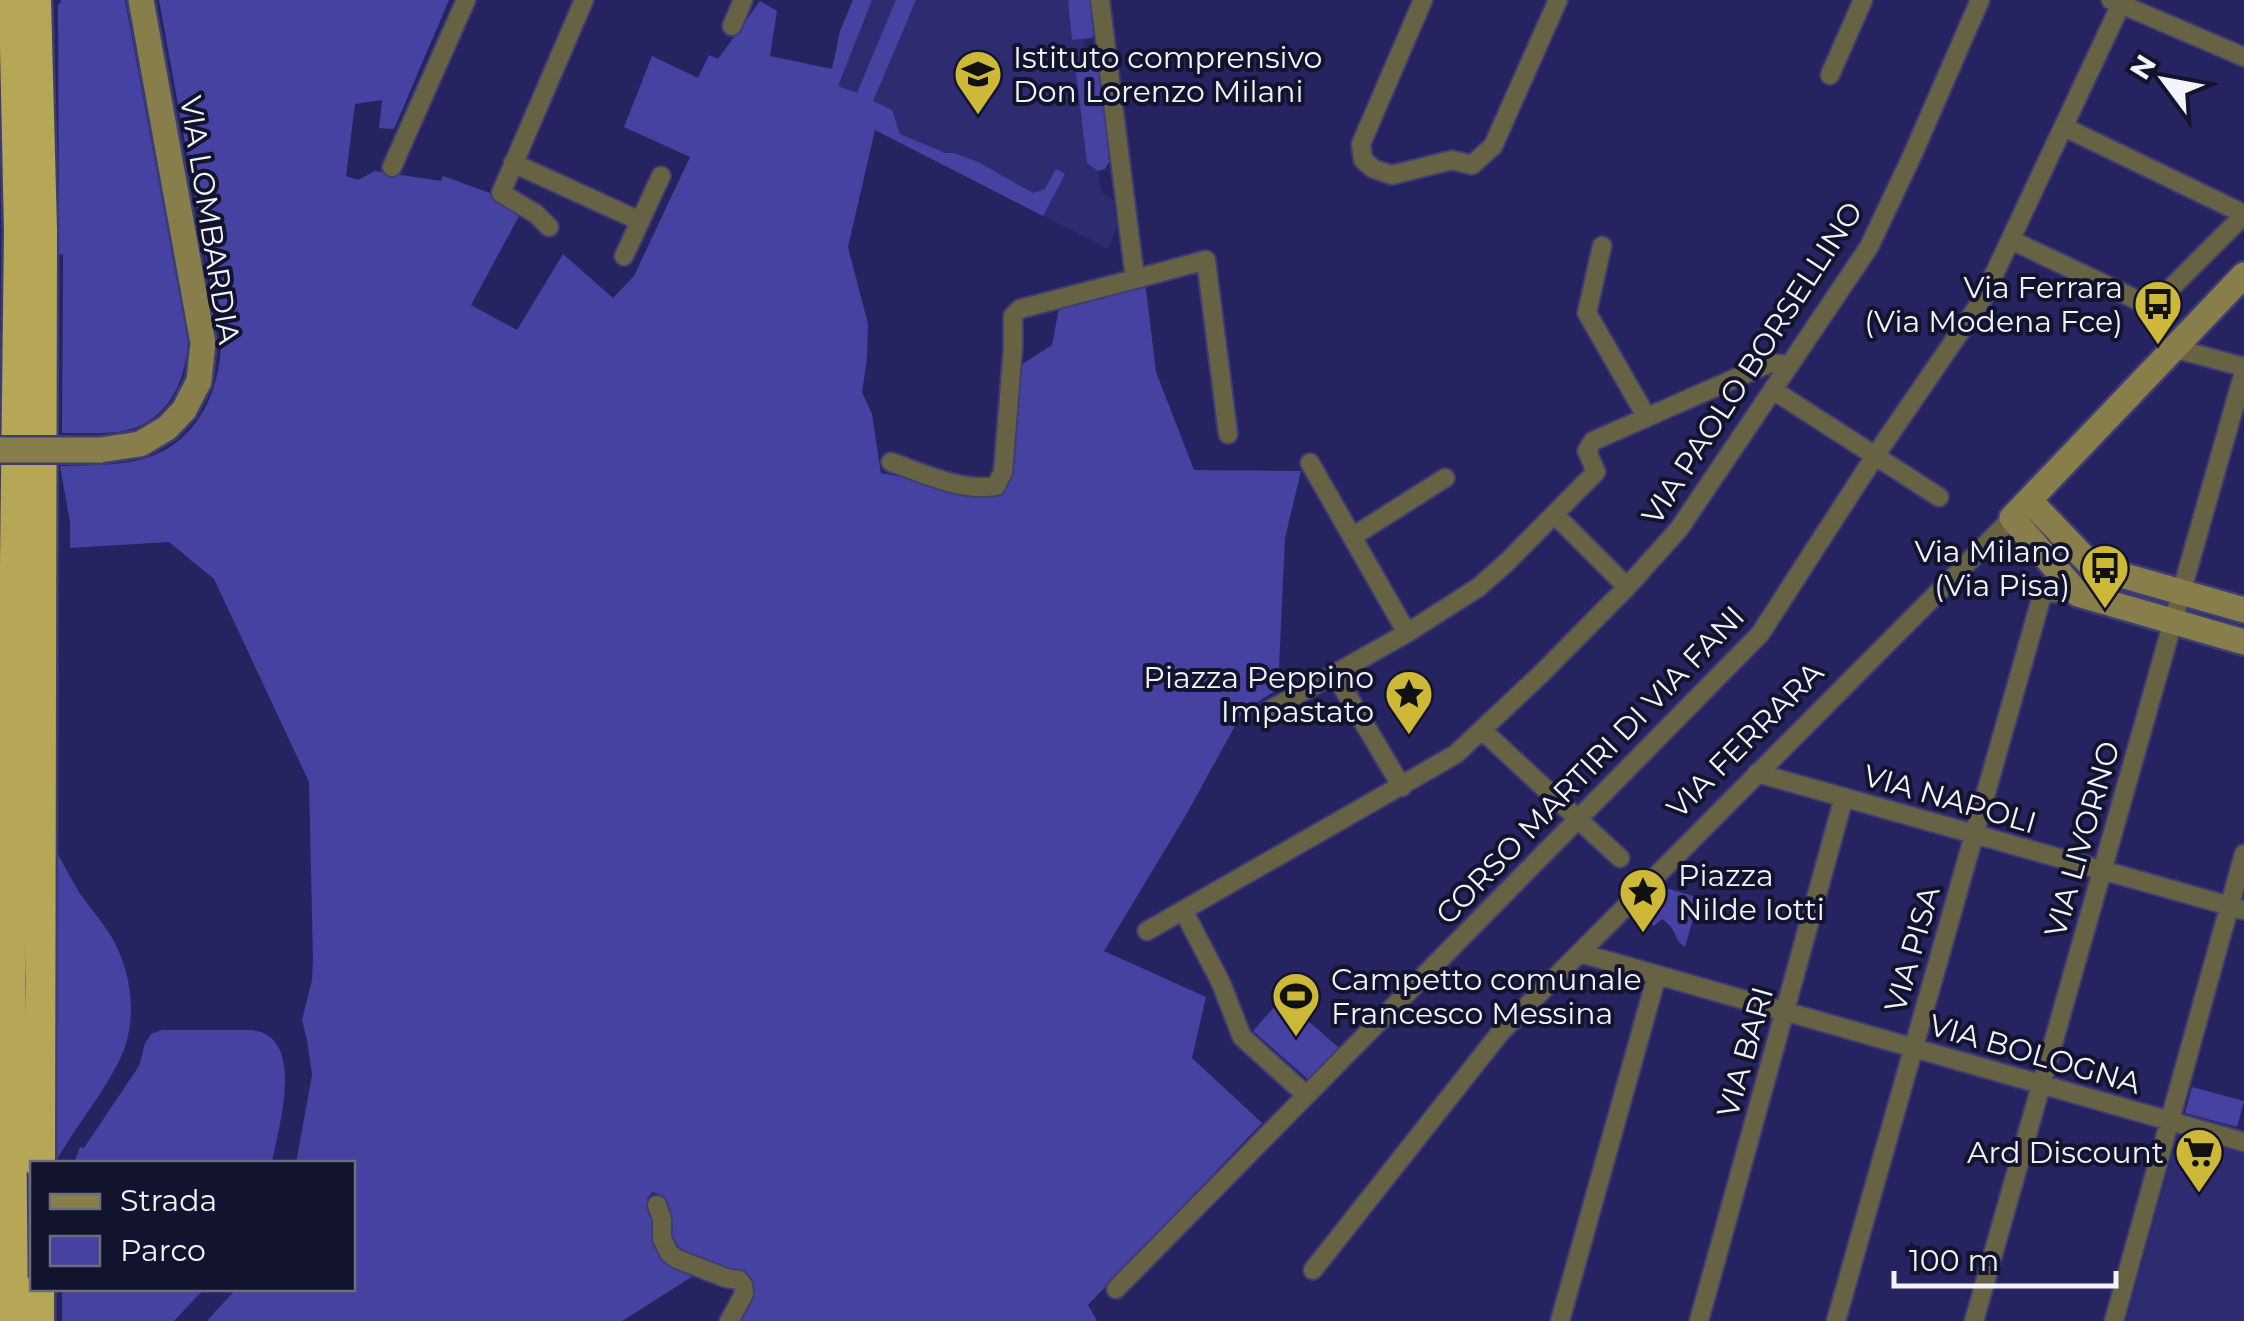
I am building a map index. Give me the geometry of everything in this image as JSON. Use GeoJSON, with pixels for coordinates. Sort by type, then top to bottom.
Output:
{"type":"FeatureCollection","features":[{"type":"Feature","properties":{"kind":"highway"},"geometry":{"type":"LineString","coordinates":[[13,1321],[10,983],[19,231],[14,0]]}},
{"type":"Feature","properties":{"kind":"highway"},"geometry":{"type":"LineString","coordinates":[[36,0],[42,231],[40,1161]]}},
{"type":"Feature","properties":{"kind":"highway"},"geometry":{"type":"LineString","coordinates":[[39,1291],[39,1321]]}},
{"type":"Feature","properties":{"kind":"street","name":"VIA LOMBARDIA"},"geometry":{"type":"LineString","coordinates":[[0,450],[100,450],[140,444],[167,428],[184,410],[199,381],[203,343],[141,0]]}},
{"type":"Feature","properties":{"kind":"street"},"geometry":{"type":"LineString","coordinates":[[392,167],[466,0]]}},
{"type":"Feature","properties":{"kind":"street"},"geometry":{"type":"LineString","coordinates":[[549,227],[536,214],[500,192],[584,0]]}},
{"type":"Feature","properties":{"kind":"street"},"geometry":{"type":"LineString","coordinates":[[732,26],[743,0]]}},
{"type":"Feature","properties":{"kind":"street"},"geometry":{"type":"LineString","coordinates":[[1100,0],[1135,279]]}},
{"type":"Feature","properties":{"kind":"street"},"geometry":{"type":"LineString","coordinates":[[1423,0],[1361,144],[1363,160],[1392,175],[1452,160],[1472,165],[1494,146],[1558,0]]}},
{"type":"Feature","properties":{"kind":"street"},"geometry":{"type":"LineString","coordinates":[[1830,75],[1863,0]]}},
{"type":"Feature","properties":{"kind":"street","name":"VIA PAOLO BORSELLINO"},"geometry":{"type":"LineString","coordinates":[[1146,931],[1456,754],[1484,731],[1627,587],[1679,529],[1869,246],[1980,0]]}},
{"type":"Feature","properties":{"kind":"street"},"geometry":{"type":"LineString","coordinates":[[2119,2],[2244,57]]}},
{"type":"Feature","properties":{"kind":"street","name":"CORSO MARTIRI DI VIA FANI"},"geometry":{"type":"LineString","coordinates":[[1116,1289],[1760,634],[1982,300],[2119,2]]}},
{"type":"Feature","properties":{"kind":"street"},"geometry":{"type":"LineString","coordinates":[[2011,240],[2152,307],[2244,214],[2064,127]]}},
{"type":"Feature","properties":{"kind":"street"},"geometry":{"type":"LineString","coordinates":[[513,163],[640,220]]}},
{"type":"Feature","properties":{"kind":"street"},"geometry":{"type":"LineString","coordinates":[[624,256],[661,176]]}},
{"type":"Feature","properties":{"kind":"street"},"geometry":{"type":"LineString","coordinates":[[1602,246],[1587,313],[1646,416]]}},
{"type":"Feature","properties":{"kind":"street"},"geometry":{"type":"LineString","coordinates":[[890,462],[955,484],[996,486],[1003,472],[1014,348],[1013,316],[1020,309],[1206,260],[1228,434]]}},
{"type":"Feature","properties":{"kind":"street","name":"VIA FERRARA"},"geometry":{"type":"LineString","coordinates":[[1313,1270],[1500,1034],[2021,509],[2244,275]]}},
{"type":"Feature","properties":{"kind":"street"},"geometry":{"type":"LineString","coordinates":[[2173,348],[2244,370]]}},
{"type":"Feature","properties":{"kind":"street"},"geometry":{"type":"LineString","coordinates":[[1263,714],[1479,587],[1596,472],[1587,450],[1592,441],[1770,363],[1790,366]]}},
{"type":"Feature","properties":{"kind":"street","name":"VIA LIVORNO"},"geometry":{"type":"LineString","coordinates":[[1974,1321],[2244,370]]}},
{"type":"Feature","properties":{"kind":"street"},"geometry":{"type":"LineString","coordinates":[[1773,390],[1939,498]]}},
{"type":"Feature","properties":{"kind":"street"},"geometry":{"type":"LineString","coordinates":[[1310,463],[1407,632]]}},
{"type":"Feature","properties":{"kind":"street"},"geometry":{"type":"LineString","coordinates":[[1352,536],[1445,478]]}},
{"type":"Feature","properties":{"kind":"street"},"geometry":{"type":"LineString","coordinates":[[2021,509],[2093,567],[2244,610]]}},
{"type":"Feature","properties":{"kind":"street"},"geometry":{"type":"LineString","coordinates":[[2021,509],[2078,594],[2244,642]]}},
{"type":"Feature","properties":{"kind":"street"},"geometry":{"type":"LineString","coordinates":[[1555,514],[1627,587]]}},
{"type":"Feature","properties":{"kind":"street","name":"VIA PISA"},"geometry":{"type":"LineString","coordinates":[[1836,1321],[2043,592],[2078,594]]}},
{"type":"Feature","properties":{"kind":"street"},"geometry":{"type":"LineString","coordinates":[[1334,673],[1402,786]]}},
{"type":"Feature","properties":{"kind":"street"},"geometry":{"type":"LineString","coordinates":[[1484,731],[1620,858]]}},
{"type":"Feature","properties":{"kind":"street","name":"VIA NAPOLI"},"geometry":{"type":"LineString","coordinates":[[1758,773],[2237,908]]}},
{"type":"Feature","properties":{"kind":"street","name":"VIA BARI"},"geometry":{"type":"LineString","coordinates":[[1699,1321],[1844,797]]}},
{"type":"Feature","properties":{"kind":"street"},"geometry":{"type":"LineString","coordinates":[[2114,1321],[2170,1121],[2237,908],[2244,854]]}},
{"type":"Feature","properties":{"kind":"street"},"geometry":{"type":"LineString","coordinates":[[1184,910],[1222,984],[1242,1037],[1306,1094]]}},
{"type":"Feature","properties":{"kind":"street","name":"VIA BOLOGNA"},"geometry":{"type":"LineString","coordinates":[[1580,953],[2244,1142]]}},
{"type":"Feature","properties":{"kind":"street"},"geometry":{"type":"LineString","coordinates":[[1560,1321],[1658,975]]}},
{"type":"Feature","properties":{"kind":"street"},"geometry":{"type":"LineString","coordinates":[[657,1204],[662,1238],[677,1259],[744,1285],[744,1294],[729,1321]]}},
{"type":"Feature","properties":{"kind":"shaded area","name":"Istituto comprensivo Don Lorenzo Milani"},"geometry":{"type":"Polygon","coordinates":[[[853,0],[1091,0],[1092,38],[1084,41],[1087,69],[1099,72],[1109,162],[1098,172],[1102,193],[1113,200],[1117,226],[1108,249],[828,105],[853,0]]]}},
{"type":"Feature","properties":{"kind":"shaded area"},"geometry":{"type":"Polygon","coordinates":[[[2178,1135],[2244,1153],[2244,1321],[2126,1321],[2178,1135]]]}},
{"type":"Feature","properties":{"kind":"green space"},"geometry":{"type":"Polygon","coordinates":[[[61,0],[125,0],[188,340],[183,372],[170,400],[148,421],[117,432],[62,433],[58,4],[61,0]]]}},
{"type":"Feature","properties":{"kind":"green space"},"geometry":{"type":"Polygon","coordinates":[[[159,0],[449,0],[394,129],[379,128],[382,100],[355,104],[346,176],[358,180],[375,171],[441,181],[443,176],[490,193],[519,216],[471,305],[517,330],[563,254],[613,298],[634,276],[690,157],[624,127],[652,56],[698,78],[709,55],[718,59],[760,1],[777,11],[770,56],[832,69],[840,31],[853,0],[872,0],[838,86],[857,93],[896,0],[916,0],[873,101],[892,110],[900,134],[978,162],[1033,193],[1045,189],[1056,169],[1065,174],[1043,216],[875,130],[848,247],[868,324],[862,392],[872,414],[881,473],[984,493],[1010,470],[1019,366],[1052,345],[1060,303],[1145,281],[1156,372],[1194,470],[1301,471],[1285,538],[1278,689],[1250,707],[1247,704],[1104,951],[1206,997],[1192,1058],[1262,1123],[1088,1305],[1097,1321],[734,1321],[750,1293],[676,1251],[668,1236],[672,1230],[663,1196],[653,1192],[647,1198],[661,1256],[670,1266],[698,1273],[622,1321],[207,1321],[234,1291],[355,1291],[355,1161],[296,1161],[312,1075],[302,1020],[313,960],[309,782],[214,579],[169,542],[70,548],[70,522],[60,466],[139,460],[175,443],[190,430],[210,398],[221,340],[159,0]]]}},
{"type":"Feature","properties":{"kind":"green space"},"geometry":{"type":"Polygon","coordinates":[[[1068,0],[1091,0],[1095,30],[1092,38],[1072,40],[1068,0]]]}},
{"type":"Feature","properties":{"kind":"green space"},"geometry":{"type":"Polygon","coordinates":[[[1092,68],[1102,75],[1109,162],[1098,171],[1087,163],[1076,72],[1092,68]]]}},
{"type":"Feature","properties":{"kind":"green space"},"geometry":{"type":"Polygon","coordinates":[[[56,851],[118,951],[128,982],[131,1015],[118,1063],[56,1161],[56,851]]]}},
{"type":"Feature","properties":{"kind":"green space"},"geometry":{"type":"Polygon","coordinates":[[[1663,887],[1699,898],[1685,947],[1664,920],[1654,926],[1638,911],[1663,887]]]}},
{"type":"Feature","properties":{"kind":"green space","name":"Campetto comunale Francesco Messina"},"geometry":{"type":"Polygon","coordinates":[[[1282,998],[1339,1048],[1310,1081],[1253,1031],[1282,998]]]}},
{"type":"Feature","properties":{"kind":"green space"},"geometry":{"type":"Polygon","coordinates":[[[162,1030],[252,1030],[269,1036],[279,1049],[285,1086],[272,1161],[75,1161],[80,1147],[84,1148],[139,1066],[151,1034],[162,1030]]]}},
{"type":"Feature","properties":{"kind":"green space"},"geometry":{"type":"Polygon","coordinates":[[[2192,1087],[2244,1101],[2237,1127],[2185,1113],[2192,1087]]]}},
{"type":"Feature","properties":{"kind":"green space"},"geometry":{"type":"Polygon","coordinates":[[[62,1291],[202,1291],[174,1321],[62,1321],[62,1291]]]}},
{"type":"Feature","properties":{"kind":"place","name":"Istituto comprensivo Don Lorenzo Milani"},"geometry":{"type":"Point","coordinates":[978,116]}},
{"type":"Feature","properties":{"kind":"place","name":"Via Ferrara (Via Modena Fce)"},"geometry":{"type":"Point","coordinates":[2158,346]}},
{"type":"Feature","properties":{"kind":"place","name":"Via Milano (Via Pisa)"},"geometry":{"type":"Point","coordinates":[2105,610]}},
{"type":"Feature","properties":{"kind":"place","name":"Piazza Peppino Impastato"},"geometry":{"type":"Point","coordinates":[1409,736]}},
{"type":"Feature","properties":{"kind":"place","name":"Piazza Nilde Iotti"},"geometry":{"type":"Point","coordinates":[1643,934]}},
{"type":"Feature","properties":{"kind":"place","name":"Campetto comunale Francesco Messina"},"geometry":{"type":"Point","coordinates":[1296,1038]}},
{"type":"Feature","properties":{"kind":"place","name":"Ard Discount"},"geometry":{"type":"Point","coordinates":[2199,1194]}}]}
